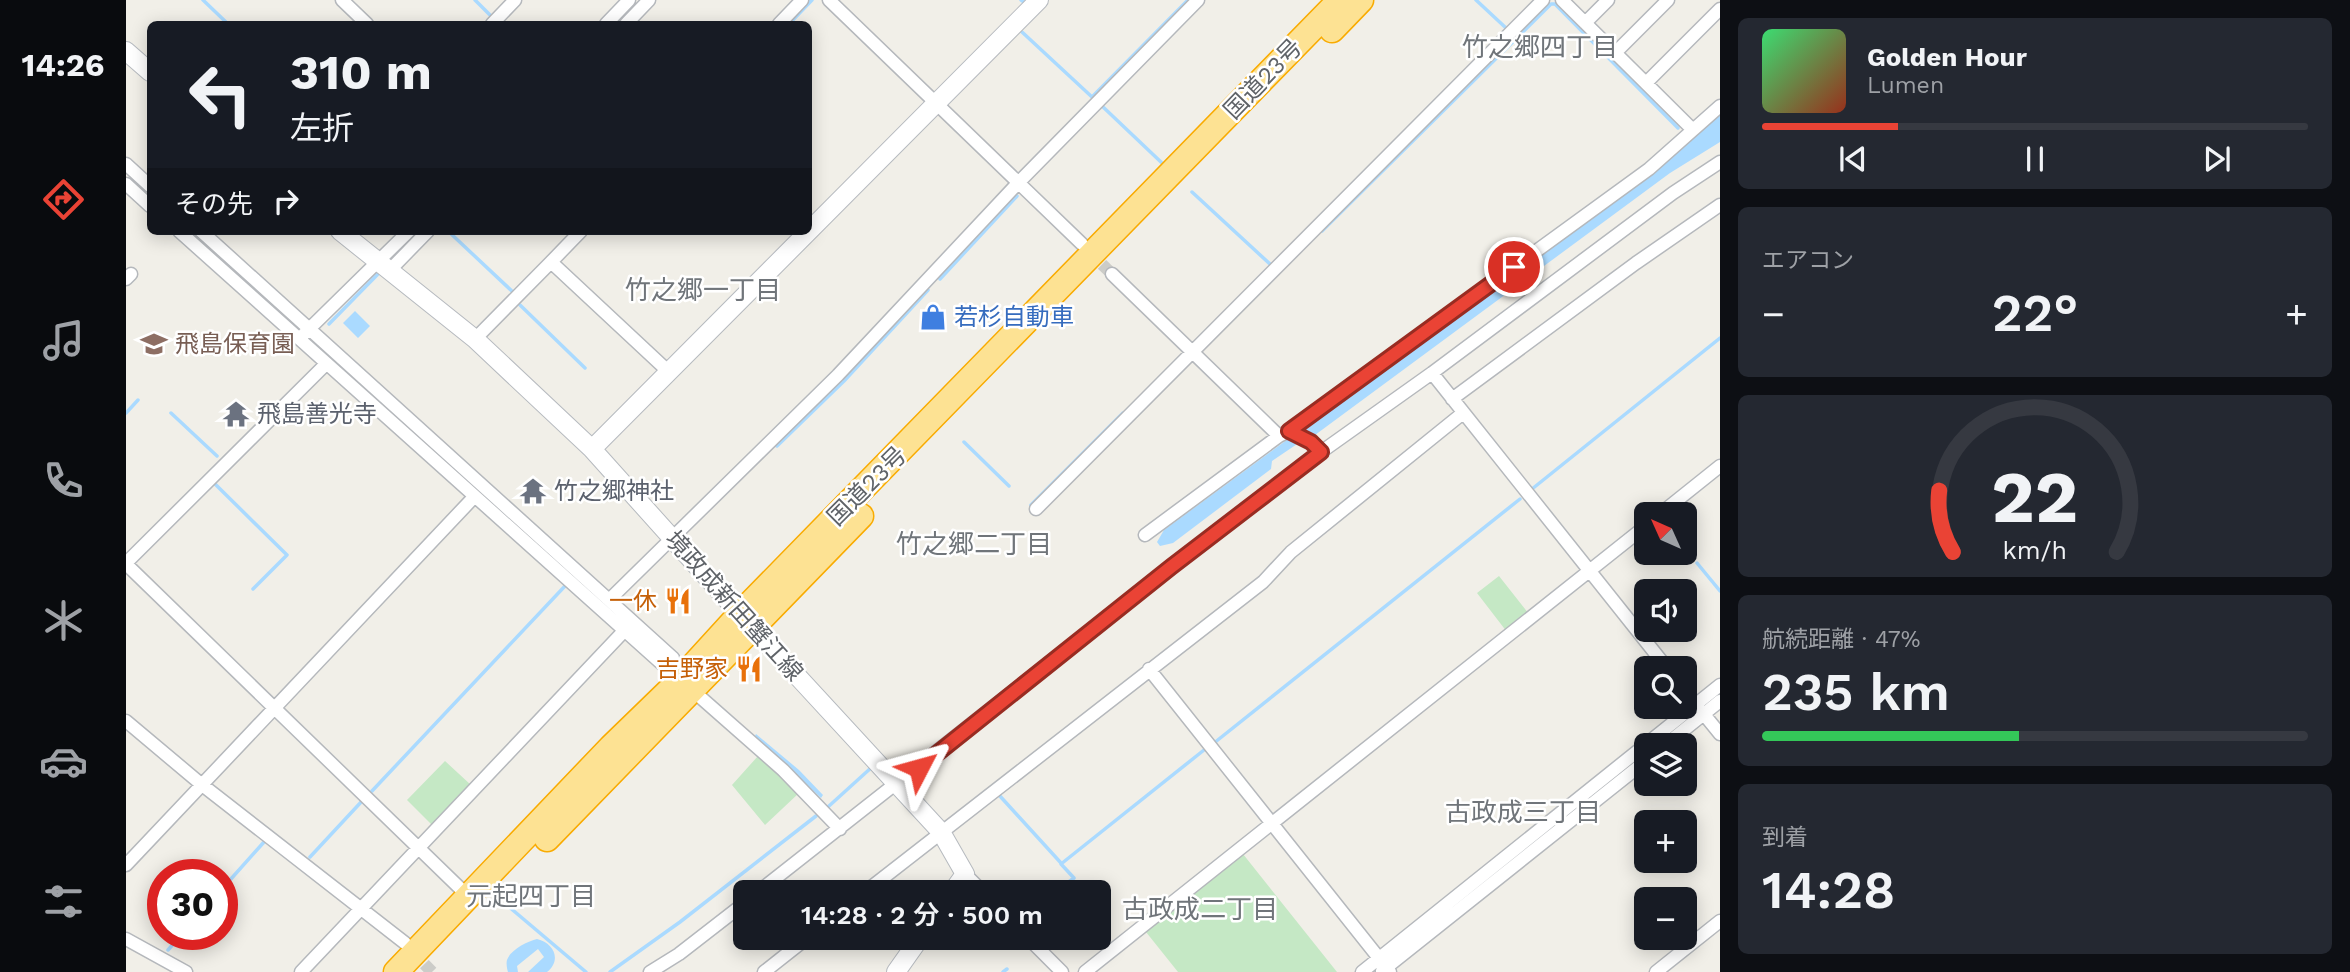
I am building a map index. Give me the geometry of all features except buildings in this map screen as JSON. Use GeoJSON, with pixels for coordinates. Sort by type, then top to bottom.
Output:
{"type":"FeatureCollection","features":[{"type":"Feature","properties":{"kind":"highway","name":"国道23号"},"geometry":{"type":"LineString","coordinates":[[417,972],[919,434],[1339,0]]}},
{"type":"Feature","properties":{"kind":"highway","name":"国道23号"},"geometry":{"type":"LineString","coordinates":[[396,972],[611,747],[677,682],[747,621],[1361,0]]}},
{"type":"Feature","properties":{"kind":"main road"},"geometry":{"type":"LineString","coordinates":[[812,229],[1039,0]]}},
{"type":"Feature","properties":{"kind":"main road"},"geometry":{"type":"LineString","coordinates":[[126,51],[147,69]]}},
{"type":"Feature","properties":{"kind":"main road","name":"境政成新田蟹江線"},"geometry":{"type":"LineString","coordinates":[[345,235],[475,339],[592,449],[941,832],[965,874]]}},
{"type":"Feature","properties":{"kind":"main road"},"geometry":{"type":"LineString","coordinates":[[592,449],[806,235]]}},
{"type":"Feature","properties":{"kind":"main road"},"geometry":{"type":"LineString","coordinates":[[961,880],[965,874]]}},
{"type":"Feature","properties":{"kind":"main road"},"geometry":{"type":"LineString","coordinates":[[896,972],[912,950]]}},
{"type":"Feature","properties":{"kind":"street"},"geometry":{"type":"LineString","coordinates":[[342,0],[364,21]]}},
{"type":"Feature","properties":{"kind":"street"},"geometry":{"type":"LineString","coordinates":[[495,21],[515,0]]}},
{"type":"Feature","properties":{"kind":"street"},"geometry":{"type":"LineString","coordinates":[[609,21],[629,0]]}},
{"type":"Feature","properties":{"kind":"street"},"geometry":{"type":"LineString","coordinates":[[629,21],[649,0]]}},
{"type":"Feature","properties":{"kind":"street"},"geometry":{"type":"LineString","coordinates":[[782,21],[802,0]]}},
{"type":"Feature","properties":{"kind":"street"},"geometry":{"type":"LineString","coordinates":[[829,0],[1082,244]]}},
{"type":"Feature","properties":{"kind":"street"},"geometry":{"type":"LineString","coordinates":[[609,600],[838,375],[1019,182],[1198,0]]}},
{"type":"Feature","properties":{"kind":"street"},"geometry":{"type":"LineString","coordinates":[[1036,509],[1544,0]]}},
{"type":"Feature","properties":{"kind":"street"},"geometry":{"type":"LineString","coordinates":[[1562,0],[1692,129]]}},
{"type":"Feature","properties":{"kind":"street"},"geometry":{"type":"LineString","coordinates":[[1585,23],[1608,0]]}},
{"type":"Feature","properties":{"kind":"street"},"geometry":{"type":"LineString","coordinates":[[1615,53],[1668,0]]}},
{"type":"Feature","properties":{"kind":"street"},"geometry":{"type":"LineString","coordinates":[[1646,83],[1720,9]]}},
{"type":"Feature","properties":{"kind":"street"},"geometry":{"type":"LineString","coordinates":[[1145,535],[1649,169],[1720,106]]}},
{"type":"Feature","properties":{"kind":"street"},"geometry":{"type":"LineString","coordinates":[[774,880],[1321,452],[1432,373],[1673,192],[1720,162]]}},
{"type":"Feature","properties":{"kind":"street"},"geometry":{"type":"LineString","coordinates":[[126,164],[147,183]]}},
{"type":"Feature","properties":{"kind":"street"},"geometry":{"type":"LineString","coordinates":[[126,184],[147,203]]}},
{"type":"Feature","properties":{"kind":"street"},"geometry":{"type":"LineString","coordinates":[[1452,399],[1636,263],[1720,205]]}},
{"type":"Feature","properties":{"kind":"street"},"geometry":{"type":"LineString","coordinates":[[182,235],[671,672]]}},
{"type":"Feature","properties":{"kind":"street"},"geometry":{"type":"LineString","coordinates":[[205,235],[673,658]]}},
{"type":"Feature","properties":{"kind":"street"},"geometry":{"type":"LineString","coordinates":[[385,266],[406,235]]}},
{"type":"Feature","properties":{"kind":"street"},"geometry":{"type":"LineString","coordinates":[[299,340],[423,235]]}},
{"type":"Feature","properties":{"kind":"street"},"geometry":{"type":"LineString","coordinates":[[475,339],[577,235]]}},
{"type":"Feature","properties":{"kind":"street"},"geometry":{"type":"LineString","coordinates":[[551,262],[670,373]]}},
{"type":"Feature","properties":{"kind":"street"},"geometry":{"type":"LineString","coordinates":[[1112,274],[1192,353],[1287,433],[1311,442],[1321,452]]}},
{"type":"Feature","properties":{"kind":"street"},"geometry":{"type":"LineString","coordinates":[[326,364],[126,564],[469,897]]}},
{"type":"Feature","properties":{"kind":"street"},"geometry":{"type":"LineString","coordinates":[[1432,373],[1657,656]]}},
{"type":"Feature","properties":{"kind":"street"},"geometry":{"type":"LineString","coordinates":[[879,880],[1263,582],[1291,552],[1463,413]]}},
{"type":"Feature","properties":{"kind":"street"},"geometry":{"type":"LineString","coordinates":[[1675,502],[1720,466]]}},
{"type":"Feature","properties":{"kind":"street"},"geometry":{"type":"LineString","coordinates":[[126,865],[474,497]]}},
{"type":"Feature","properties":{"kind":"street"},"geometry":{"type":"LineString","coordinates":[[1085,972],[1634,535]]}},
{"type":"Feature","properties":{"kind":"street"},"geometry":{"type":"LineString","coordinates":[[301,972],[624,631]]}},
{"type":"Feature","properties":{"kind":"street"},"geometry":{"type":"LineString","coordinates":[[1149,669],[1384,967]]}},
{"type":"Feature","properties":{"kind":"street"},"geometry":{"type":"LineString","coordinates":[[1677,733],[1720,685]]}},
{"type":"Feature","properties":{"kind":"street"},"geometry":{"type":"LineString","coordinates":[[699,696],[782,770],[840,829]]}},
{"type":"Feature","properties":{"kind":"street"},"geometry":{"type":"LineString","coordinates":[[1384,967],[1700,709],[1720,701]]}},
{"type":"Feature","properties":{"kind":"street"},"geometry":{"type":"LineString","coordinates":[[1697,705],[1720,734]]}},
{"type":"Feature","properties":{"kind":"street"},"geometry":{"type":"LineString","coordinates":[[126,721],[201,784],[405,943]]}},
{"type":"Feature","properties":{"kind":"street"},"geometry":{"type":"LineString","coordinates":[[1362,972],[1384,967],[1634,770]]}},
{"type":"Feature","properties":{"kind":"street"},"geometry":{"type":"LineString","coordinates":[[965,874],[971,880]]}},
{"type":"Feature","properties":{"kind":"street"},"geometry":{"type":"LineString","coordinates":[[650,972],[679,954],[733,912]]}},
{"type":"Feature","properties":{"kind":"street"},"geometry":{"type":"LineString","coordinates":[[1656,972],[1720,921]]}},
{"type":"Feature","properties":{"kind":"street"},"geometry":{"type":"LineString","coordinates":[[126,939],[186,972]]}},
{"type":"Feature","properties":{"kind":"street"},"geometry":{"type":"LineString","coordinates":[[764,972],[792,950]]}},
{"type":"Feature","properties":{"kind":"street"},"geometry":{"type":"LineString","coordinates":[[1040,950],[1062,972]]}},
{"type":"Feature","properties":{"kind":"green space"},"geometry":{"type":"Polygon","coordinates":[[[1499,576],[1529,614],[1507,632],[1477,593],[1499,576]]]}},
{"type":"Feature","properties":{"kind":"green space"},"geometry":{"type":"Polygon","coordinates":[[[758,756],[799,793],[765,825],[732,785],[758,756]]]}},
{"type":"Feature","properties":{"kind":"green space"},"geometry":{"type":"Polygon","coordinates":[[[445,761],[471,785],[432,825],[407,800],[445,761]]]}},
{"type":"Feature","properties":{"kind":"green space"},"geometry":{"type":"Polygon","coordinates":[[[1243,854],[1337,972],[1178,972],[1146,932],[1243,854]]]}},
{"type":"Feature","properties":{"kind":"water"},"geometry":{"type":"Polygon","coordinates":[[[1720,114],[1720,142],[1670,173],[1315,435],[1272,461],[1271,469],[1173,543],[1160,546],[1157,542],[1164,530],[1363,384],[1720,114]]]}},
{"type":"Feature","properties":{"kind":"water"},"geometry":{"type":"Polygon","coordinates":[[[355,311],[370,326],[358,338],[343,323],[355,311]]]}},
{"type":"Feature","properties":{"kind":"water"},"geometry":{"type":"Polygon","coordinates":[[[756,734],[799,770],[823,795],[821,798],[755,736],[756,734]]]}},
{"type":"Feature","properties":{"kind":"water"},"geometry":{"type":"Polygon","coordinates":[[[537,939],[552,948],[555,957],[552,967],[547,972],[528,972],[544,957],[538,949],[517,966],[518,972],[508,972],[507,961],[515,949],[537,939]]]}},
{"type":"Feature","properties":{"kind":"waterway"},"geometry":{"type":"LineString","coordinates":[[203,0],[225,21]]}},
{"type":"Feature","properties":{"kind":"waterway"},"geometry":{"type":"LineString","coordinates":[[475,0],[491,16]]}},
{"type":"Feature","properties":{"kind":"waterway"},"geometry":{"type":"LineString","coordinates":[[792,21],[812,0]]}},
{"type":"Feature","properties":{"kind":"waterway"},"geometry":{"type":"LineString","coordinates":[[1022,32],[1092,97],[1188,0]]}},
{"type":"Feature","properties":{"kind":"waterway"},"geometry":{"type":"LineString","coordinates":[[1476,0],[1506,28]]}},
{"type":"Feature","properties":{"kind":"waterway"},"geometry":{"type":"LineString","coordinates":[[1322,231],[1551,4],[1555,4],[1678,128]]}},
{"type":"Feature","properties":{"kind":"waterway"},"geometry":{"type":"LineString","coordinates":[[1102,106],[1162,163]]}},
{"type":"Feature","properties":{"kind":"waterway"},"geometry":{"type":"LineString","coordinates":[[1192,192],[1271,265]]}},
{"type":"Feature","properties":{"kind":"waterway"},"geometry":{"type":"LineString","coordinates":[[940,279],[1017,196]]}},
{"type":"Feature","properties":{"kind":"waterway"},"geometry":{"type":"LineString","coordinates":[[452,235],[514,293]]}},
{"type":"Feature","properties":{"kind":"waterway"},"geometry":{"type":"LineString","coordinates":[[329,324],[379,273]]}},
{"type":"Feature","properties":{"kind":"waterway"},"geometry":{"type":"LineString","coordinates":[[777,446],[844,381],[928,290]]}},
{"type":"Feature","properties":{"kind":"waterway"},"geometry":{"type":"LineString","coordinates":[[520,305],[585,368]]}},
{"type":"Feature","properties":{"kind":"waterway"},"geometry":{"type":"LineString","coordinates":[[1532,489],[1720,338]]}},
{"type":"Feature","properties":{"kind":"waterway"},"geometry":{"type":"LineString","coordinates":[[126,413],[138,400]]}},
{"type":"Feature","properties":{"kind":"waterway"},"geometry":{"type":"LineString","coordinates":[[171,413],[217,456]]}},
{"type":"Feature","properties":{"kind":"waterway"},"geometry":{"type":"LineString","coordinates":[[1031,505],[1123,413]]}},
{"type":"Feature","properties":{"kind":"waterway"},"geometry":{"type":"LineString","coordinates":[[964,442],[1009,486]]}},
{"type":"Feature","properties":{"kind":"waterway"},"geometry":{"type":"LineString","coordinates":[[213,482],[287,555],[253,589]]}},
{"type":"Feature","properties":{"kind":"waterway"},"geometry":{"type":"LineString","coordinates":[[1214,743],[1520,499]]}},
{"type":"Feature","properties":{"kind":"waterway"},"geometry":{"type":"LineString","coordinates":[[1698,564],[1720,591]]}},
{"type":"Feature","properties":{"kind":"waterway"},"geometry":{"type":"LineString","coordinates":[[372,791],[565,586]]}},
{"type":"Feature","properties":{"kind":"waterway"},"geometry":{"type":"LineString","coordinates":[[1704,706],[1720,693]]}},
{"type":"Feature","properties":{"kind":"waterway"},"geometry":{"type":"LineString","coordinates":[[1071,880],[1074,878],[1061,864],[1204,750]]}},
{"type":"Feature","properties":{"kind":"waterway"},"geometry":{"type":"LineString","coordinates":[[1624,770],[1634,762]]}},
{"type":"Feature","properties":{"kind":"waterway"},"geometry":{"type":"LineString","coordinates":[[829,806],[872,767]]}},
{"type":"Feature","properties":{"kind":"waterway"},"geometry":{"type":"LineString","coordinates":[[999,795],[1061,863]]}},
{"type":"Feature","properties":{"kind":"waterway"},"geometry":{"type":"LineString","coordinates":[[310,857],[363,800]]}},
{"type":"Feature","properties":{"kind":"waterway"},"geometry":{"type":"LineString","coordinates":[[610,972],[680,922],[816,816]]}},
{"type":"Feature","properties":{"kind":"waterway"},"geometry":{"type":"LineString","coordinates":[[238,871],[264,842]]}},
{"type":"Feature","properties":{"kind":"waterway"},"geometry":{"type":"LineString","coordinates":[[508,906],[586,972]]}},
{"type":"Feature","properties":{"kind":"waterway"},"geometry":{"type":"LineString","coordinates":[[1003,972],[1007,969]]}},
{"type":"Feature","properties":{"kind":"tunnel"},"geometry":{"type":"LineString","coordinates":[[1089,252],[1112,274]]}},
{"type":"Feature","properties":{"kind":"tunnel"},"geometry":{"type":"LineString","coordinates":[[412,951],[432,972]]}},
{"type":"Feature","properties":{"kind":"place","name":"若杉自動車"},"geometry":{"type":"Point","coordinates":[933,317]}},
{"type":"Feature","properties":{"kind":"place","name":"飛島保育園"},"geometry":{"type":"Point","coordinates":[154,344]}},
{"type":"Feature","properties":{"kind":"place","name":"飛島善光寺"},"geometry":{"type":"Point","coordinates":[236,414]}},
{"type":"Feature","properties":{"kind":"place","name":"竹之郷神社"},"geometry":{"type":"Point","coordinates":[533,491]}},
{"type":"Feature","properties":{"kind":"place","name":"一休"},"geometry":{"type":"Point","coordinates":[678,601]}},
{"type":"Feature","properties":{"kind":"place","name":"吉野家"},"geometry":{"type":"Point","coordinates":[749,669]}},
{"type":"Feature","properties":{"kind":"district","name":"竹之郷四丁目"},"geometry":{"type":"Point","coordinates":[1540,47]}},
{"type":"Feature","properties":{"kind":"district","name":"竹之郷一丁目"},"geometry":{"type":"Point","coordinates":[703,290]}},
{"type":"Feature","properties":{"kind":"district","name":"竹之郷二丁目"},"geometry":{"type":"Point","coordinates":[974,544]}},
{"type":"Feature","properties":{"kind":"district","name":"古政成三丁目"},"geometry":{"type":"Point","coordinates":[1523,812]}},
{"type":"Feature","properties":{"kind":"district","name":"元起四丁目"},"geometry":{"type":"Point","coordinates":[531,896]}},
{"type":"Feature","properties":{"kind":"district","name":"古政成二丁目"},"geometry":{"type":"Point","coordinates":[1200,909]}},
{"type":"Feature","properties":{"kind":"route"},"geometry":{"type":"LineString","coordinates":[[919,768],[1171,567],[1321,452],[1311,442],[1289,431],[1514,267]]}}]}
